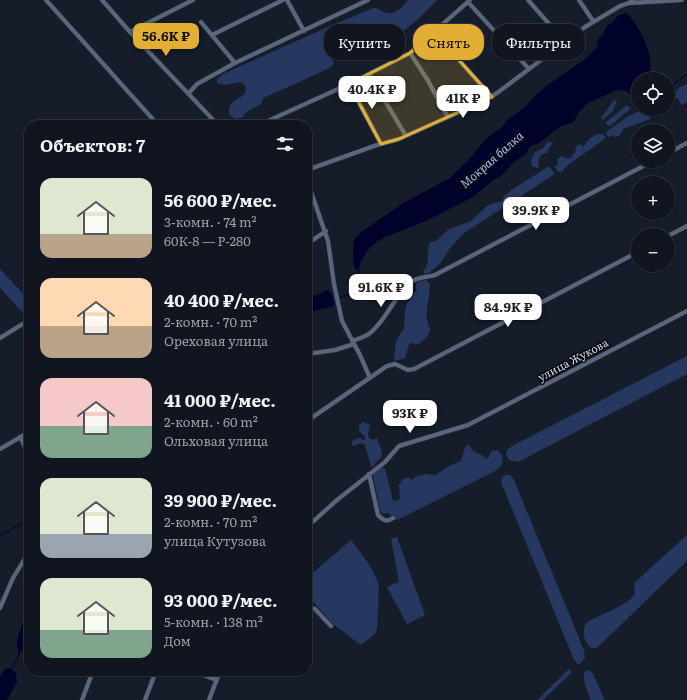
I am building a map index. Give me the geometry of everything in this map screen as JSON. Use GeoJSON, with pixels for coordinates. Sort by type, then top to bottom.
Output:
{"type":"FeatureCollection","features":[{"type":"Feature","properties":{"kind":"street"},"geometry":{"type":"LineString","coordinates":[[46,0],[154,120]]}},
{"type":"Feature","properties":{"kind":"street"},"geometry":{"type":"LineString","coordinates":[[102,0],[130,32],[213,120]]}},
{"type":"Feature","properties":{"kind":"street"},"geometry":{"type":"LineString","coordinates":[[130,32],[193,0]]}},
{"type":"Feature","properties":{"kind":"street"},"geometry":{"type":"LineString","coordinates":[[212,35],[283,0]]}},
{"type":"Feature","properties":{"kind":"street"},"geometry":{"type":"LineString","coordinates":[[287,0],[304,31]]}},
{"type":"Feature","properties":{"kind":"street"},"geometry":{"type":"LineString","coordinates":[[189,93],[198,84],[235,63],[368,0]]}},
{"type":"Feature","properties":{"kind":"street"},"geometry":{"type":"LineString","coordinates":[[528,0],[549,24]]}},
{"type":"Feature","properties":{"kind":"street"},"geometry":{"type":"LineString","coordinates":[[579,0],[593,20]]}},
{"type":"Feature","properties":{"kind":"street"},"geometry":{"type":"LineString","coordinates":[[585,26],[593,20],[631,1],[682,0]]}},
{"type":"Feature","properties":{"kind":"street"},"geometry":{"type":"LineString","coordinates":[[443,24],[469,1],[529,69]]}},
{"type":"Feature","properties":{"kind":"street"},"geometry":{"type":"LineString","coordinates":[[201,22],[235,63]]}},
{"type":"Feature","properties":{"kind":"street"},"geometry":{"type":"LineString","coordinates":[[270,120],[349,84],[413,50]]}},
{"type":"Feature","properties":{"kind":"street"},"geometry":{"type":"LineString","coordinates":[[410,53],[427,78],[448,117]]}},
{"type":"Feature","properties":{"kind":"street"},"geometry":{"type":"LineString","coordinates":[[459,60],[492,97]]}},
{"type":"Feature","properties":{"kind":"street"},"geometry":{"type":"LineString","coordinates":[[312,168],[399,139],[492,97],[541,60]]}},
{"type":"Feature","properties":{"kind":"street"},"geometry":{"type":"LineString","coordinates":[[369,74],[406,136]]}},
{"type":"Feature","properties":{"kind":"street"},"geometry":{"type":"LineString","coordinates":[[349,84],[381,144]]}},
{"type":"Feature","properties":{"kind":"street"},"geometry":{"type":"LineString","coordinates":[[675,149],[687,143]]}},
{"type":"Feature","properties":{"kind":"street"},"geometry":{"type":"LineString","coordinates":[[312,353],[335,350],[366,336],[382,321],[412,281],[435,275],[639,168]]}},
{"type":"Feature","properties":{"kind":"street"},"geometry":{"type":"LineString","coordinates":[[312,193],[326,231],[340,314],[345,328],[360,355],[370,378]]}},
{"type":"Feature","properties":{"kind":"street"},"geometry":{"type":"LineString","coordinates":[[675,232],[687,226]]}},
{"type":"Feature","properties":{"kind":"street"},"geometry":{"type":"LineString","coordinates":[[312,241],[326,231]]}},
{"type":"Feature","properties":{"kind":"street"},"geometry":{"type":"LineString","coordinates":[[312,418],[392,364],[408,370],[414,369],[631,256]]}},
{"type":"Feature","properties":{"kind":"street","name":"улица Жукова"},"geometry":{"type":"LineString","coordinates":[[312,522],[337,500],[385,462],[399,446],[468,425],[687,311]]}},
{"type":"Feature","properties":{"kind":"street"},"geometry":{"type":"LineString","coordinates":[[0,338],[24,323]]}},
{"type":"Feature","properties":{"kind":"street"},"geometry":{"type":"LineString","coordinates":[[0,449],[24,436]]}},
{"type":"Feature","properties":{"kind":"street"},"geometry":{"type":"LineString","coordinates":[[21,438],[24,445]]}},
{"type":"Feature","properties":{"kind":"street"},"geometry":{"type":"LineString","coordinates":[[369,474],[378,516],[382,520],[388,521],[393,518]]}},
{"type":"Feature","properties":{"kind":"street"},"geometry":{"type":"LineString","coordinates":[[0,608],[13,578],[24,560]]}},
{"type":"Feature","properties":{"kind":"street"},"geometry":{"type":"LineString","coordinates":[[312,608],[315,609],[331,626]]}},
{"type":"Feature","properties":{"kind":"street"},"geometry":{"type":"LineString","coordinates":[[82,700],[91,676]]}},
{"type":"Feature","properties":{"kind":"street"},"geometry":{"type":"LineString","coordinates":[[145,700],[154,676]]}},
{"type":"Feature","properties":{"kind":"street"},"geometry":{"type":"LineString","coordinates":[[206,676],[217,680]]}},
{"type":"Feature","properties":{"kind":"street"},"geometry":{"type":"LineString","coordinates":[[209,700],[218,676]]}},
{"type":"Feature","properties":{"kind":"highlighted area"},"geometry":{"type":"Polygon","coordinates":[[[434,32],[492,97],[399,139],[381,144],[349,84],[410,53],[434,32]]]}},
{"type":"Feature","properties":{"kind":"shaded area"},"geometry":{"type":"Polygon","coordinates":[[[408,0],[437,0],[405,30],[405,24],[335,24],[373,8],[391,13],[401,8],[408,0]]]}},
{"type":"Feature","properties":{"kind":"shaded area"},"geometry":{"type":"Polygon","coordinates":[[[324,29],[324,60],[332,60],[334,63],[331,67],[263,98],[261,104],[245,113],[243,117],[235,119],[229,114],[229,108],[231,104],[242,97],[246,90],[245,85],[240,82],[225,85],[217,83],[217,79],[223,74],[324,29]]]}},
{"type":"Feature","properties":{"kind":"shaded area"},"geometry":{"type":"Polygon","coordinates":[[[687,84],[687,102],[682,105],[675,96],[675,92],[680,87],[687,84]]]}},
{"type":"Feature","properties":{"kind":"shaded area"},"geometry":{"type":"Polygon","coordinates":[[[614,100],[617,102],[612,112],[603,120],[601,118],[614,100]]]}},
{"type":"Feature","properties":{"kind":"shaded area"},"geometry":{"type":"Polygon","coordinates":[[[627,105],[630,108],[628,111],[610,126],[606,124],[606,122],[627,105]]]}},
{"type":"Feature","properties":{"kind":"shaded area"},"geometry":{"type":"Polygon","coordinates":[[[631,115],[649,116],[651,119],[637,124],[631,124],[631,126],[623,129],[619,136],[615,137],[612,135],[609,137],[605,133],[631,115]]]}},
{"type":"Feature","properties":{"kind":"shaded area"},"geometry":{"type":"Polygon","coordinates":[[[598,134],[603,134],[606,138],[568,165],[561,172],[557,171],[555,167],[558,163],[557,160],[561,156],[571,158],[575,153],[576,146],[581,144],[583,147],[590,138],[598,134]]]}},
{"type":"Feature","properties":{"kind":"shaded area"},"geometry":{"type":"Polygon","coordinates":[[[549,141],[553,143],[547,153],[542,154],[539,158],[538,168],[532,166],[531,161],[534,153],[543,148],[549,141]]]}},
{"type":"Feature","properties":{"kind":"shaded area"},"geometry":{"type":"Polygon","coordinates":[[[549,166],[555,174],[464,233],[450,248],[441,263],[429,273],[425,274],[423,271],[428,260],[430,242],[436,241],[449,229],[471,221],[488,205],[502,201],[504,196],[510,191],[549,166]]]}},
{"type":"Feature","properties":{"kind":"shaded area"},"geometry":{"type":"Polygon","coordinates":[[[0,269],[24,295],[24,314],[0,288],[0,269]]]}},
{"type":"Feature","properties":{"kind":"shaded area"},"geometry":{"type":"Polygon","coordinates":[[[426,280],[430,284],[427,319],[431,330],[421,343],[416,345],[413,343],[409,344],[405,358],[395,361],[396,341],[404,328],[407,304],[416,291],[416,284],[419,281],[426,280]]]}},
{"type":"Feature","properties":{"kind":"shaded area"},"geometry":{"type":"Polygon","coordinates":[[[687,356],[687,374],[518,462],[509,460],[506,455],[507,450],[512,446],[687,356]]]}},
{"type":"Feature","properties":{"kind":"shaded area"},"geometry":{"type":"Polygon","coordinates":[[[363,422],[370,425],[368,434],[369,438],[372,440],[377,438],[382,452],[381,458],[373,467],[371,466],[365,445],[362,443],[353,446],[352,444],[353,440],[360,438],[365,440],[365,436],[359,430],[359,425],[363,422]]]}},
{"type":"Feature","properties":{"kind":"shaded area"},"geometry":{"type":"Polygon","coordinates":[[[468,444],[474,452],[487,459],[492,451],[498,450],[503,458],[501,465],[497,470],[399,519],[396,520],[388,513],[383,514],[380,511],[373,475],[381,467],[385,468],[393,501],[395,501],[400,499],[399,485],[403,479],[408,477],[412,480],[415,477],[426,474],[435,475],[449,466],[461,461],[465,447],[468,444]]]}},
{"type":"Feature","properties":{"kind":"shaded area"},"geometry":{"type":"Polygon","coordinates":[[[505,475],[510,475],[514,480],[584,650],[585,658],[580,664],[574,660],[501,482],[505,475]]]}},
{"type":"Feature","properties":{"kind":"shaded area"},"geometry":{"type":"Polygon","coordinates":[[[687,535],[687,561],[599,646],[596,648],[591,648],[586,642],[584,636],[586,623],[631,599],[635,594],[634,583],[687,535]]]}},
{"type":"Feature","properties":{"kind":"shaded area"},"geometry":{"type":"Polygon","coordinates":[[[397,537],[425,615],[407,624],[387,587],[399,582],[391,539],[397,537]]]}},
{"type":"Feature","properties":{"kind":"shaded area"},"geometry":{"type":"Polygon","coordinates":[[[351,540],[375,574],[379,587],[377,629],[375,634],[361,645],[333,624],[312,601],[312,574],[351,540]]]}},
{"type":"Feature","properties":{"kind":"shaded area"},"geometry":{"type":"Polygon","coordinates":[[[569,669],[572,672],[543,700],[537,700],[569,669]]]}},
{"type":"Feature","properties":{"kind":"shaded area"},"geometry":{"type":"Polygon","coordinates":[[[589,670],[593,674],[605,700],[591,700],[584,679],[584,672],[589,670]]]}},
{"type":"Feature","properties":{"kind":"water"},"geometry":{"type":"Polygon","coordinates":[[[627,13],[636,24],[644,40],[651,63],[649,72],[631,72],[631,94],[629,94],[628,91],[617,90],[588,103],[578,113],[574,122],[561,126],[539,143],[530,146],[525,155],[514,162],[501,176],[493,180],[473,197],[426,221],[385,237],[375,243],[366,253],[357,271],[354,267],[354,240],[361,232],[405,202],[450,178],[471,157],[485,140],[503,126],[507,120],[524,108],[545,87],[585,60],[597,47],[598,39],[603,35],[607,26],[613,22],[615,18],[627,13]]]}},
{"type":"Feature","properties":{"kind":"water"},"geometry":{"type":"Polygon","coordinates":[[[328,290],[332,295],[334,306],[312,312],[312,296],[328,290]]]}},
{"type":"Feature","properties":{"kind":"water"},"geometry":{"type":"Polygon","coordinates":[[[24,621],[24,649],[22,652],[18,651],[17,646],[20,630],[24,621]]]}},
{"type":"Feature","properties":{"kind":"water"},"geometry":{"type":"Polygon","coordinates":[[[10,668],[16,673],[17,682],[7,700],[0,700],[0,677],[5,669],[10,668]]]}},
{"type":"Feature","properties":{"kind":"waterway","name":"Мокрая балка"},"geometry":{"type":"LineString","coordinates":[[675,83],[687,74]]}},
{"type":"Feature","properties":{"kind":"waterway","name":"Мокрая балка"},"geometry":{"type":"LineString","coordinates":[[339,298],[345,296],[356,288],[359,268]]}},
{"type":"Feature","properties":{"kind":"waterway"},"geometry":{"type":"LineString","coordinates":[[0,535],[24,523]]}},
{"type":"Feature","properties":{"kind":"waterway","name":"Мокрая балка"},"geometry":{"type":"LineString","coordinates":[[12,669],[20,652]]}}]}
